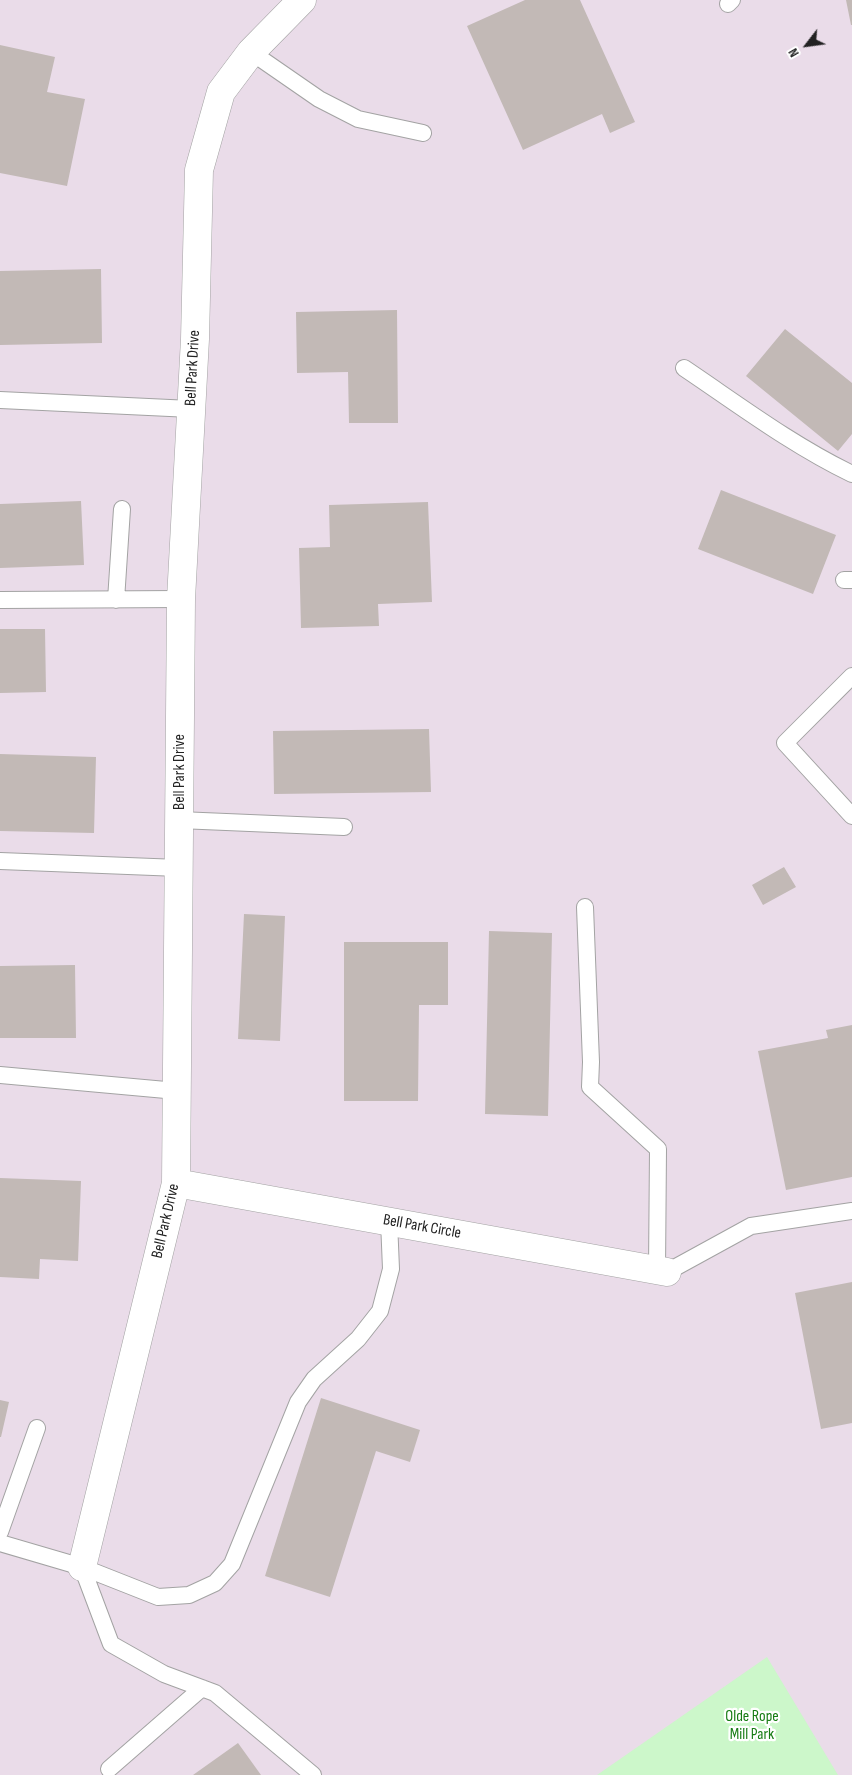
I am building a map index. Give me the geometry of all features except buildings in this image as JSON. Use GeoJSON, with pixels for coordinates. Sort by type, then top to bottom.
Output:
{"type":"FeatureCollection","features":[{"type":"Feature","properties":{"kind":"street","name":"Bell Park Drive"},"geometry":{"type":"LineString","coordinates":[[82,1567],[176,1183],[181,599],[191,409],[199,170],[221,92],[251,52],[302,0]]}},
{"type":"Feature","properties":{"kind":"street","name":"Bell Park Circle"},"geometry":{"type":"LineString","coordinates":[[176,1183],[662,1271]]}},
{"type":"Feature","properties":{"kind":"lane"},"geometry":{"type":"LineString","coordinates":[[251,52],[319,99],[358,119],[423,133]]}},
{"type":"Feature","properties":{"kind":"lane"},"geometry":{"type":"LineString","coordinates":[[684,368],[783,435],[822,459],[852,474]]}},
{"type":"Feature","properties":{"kind":"lane"},"geometry":{"type":"LineString","coordinates":[[0,400],[191,409]]}},
{"type":"Feature","properties":{"kind":"lane"},"geometry":{"type":"LineString","coordinates":[[116,600],[122,509]]}},
{"type":"Feature","properties":{"kind":"lane"},"geometry":{"type":"LineString","coordinates":[[0,600],[181,599]]}},
{"type":"Feature","properties":{"kind":"lane"},"geometry":{"type":"LineString","coordinates":[[852,676],[786,743],[852,816]]}},
{"type":"Feature","properties":{"kind":"lane"},"geometry":{"type":"LineString","coordinates":[[180,820],[344,827]]}},
{"type":"Feature","properties":{"kind":"lane"},"geometry":{"type":"LineString","coordinates":[[0,862],[179,868]]}},
{"type":"Feature","properties":{"kind":"lane"},"geometry":{"type":"LineString","coordinates":[[585,907],[592,1062],[590,1087],[658,1148],[662,1271],[751,1226],[852,1212]]}},
{"type":"Feature","properties":{"kind":"lane"},"geometry":{"type":"LineString","coordinates":[[0,1075],[177,1090]]}},
{"type":"Feature","properties":{"kind":"lane"},"geometry":{"type":"LineString","coordinates":[[0,1543],[82,1567],[158,1597],[189,1595],[216,1583],[232,1564],[298,1402],[314,1379],[358,1339],[380,1310],[391,1270],[389,1221]]}},
{"type":"Feature","properties":{"kind":"lane"},"geometry":{"type":"LineString","coordinates":[[0,1532],[37,1428]]}},
{"type":"Feature","properties":{"kind":"lane"},"geometry":{"type":"LineString","coordinates":[[82,1567],[111,1644],[164,1674],[215,1693],[313,1775]]}},
{"type":"Feature","properties":{"kind":"lane"},"geometry":{"type":"LineString","coordinates":[[109,1769],[202,1688]]}},
{"type":"Feature","properties":{"kind":"shaded area"},"geometry":{"type":"Polygon","coordinates":[[[0,0],[852,0],[852,1775],[0,1775],[0,0]]]}},
{"type":"Feature","properties":{"kind":"green space","name":"Olde Rope Mill Park"},"geometry":{"type":"Polygon","coordinates":[[[767,1657],[838,1775],[597,1775],[767,1657]]]}}]}
